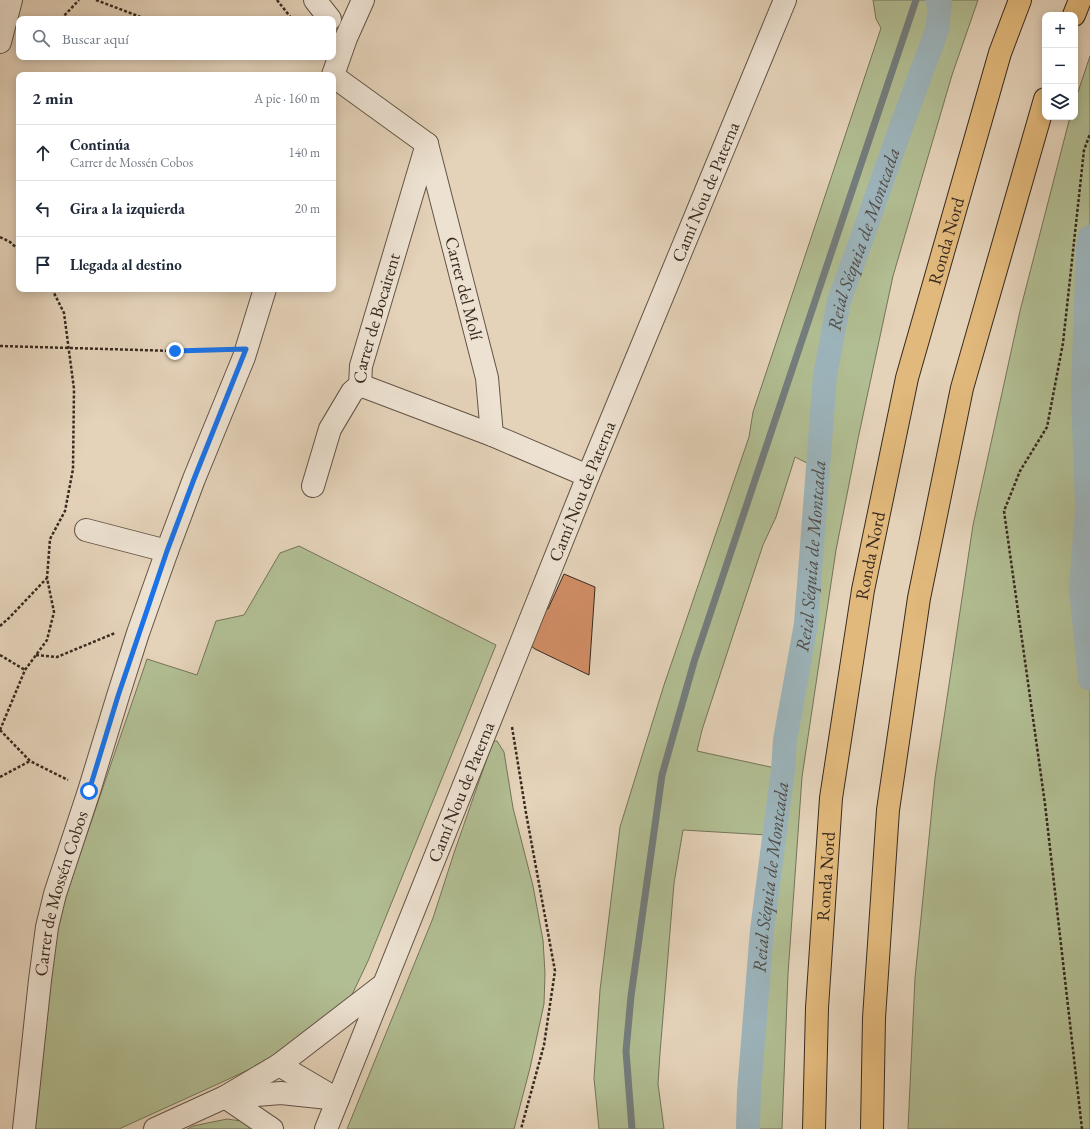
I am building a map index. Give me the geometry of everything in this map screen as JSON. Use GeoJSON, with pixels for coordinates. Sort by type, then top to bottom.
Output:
{"type":"FeatureCollection","features":[{"type":"Feature","properties":{"kind":"highway","name":"Ronda Nord"},"geometry":{"type":"LineString","coordinates":[[814,1129],[817,1008],[831,798],[863,590],[906,378],[1000,54],[1020,0]]}},
{"type":"Feature","properties":{"kind":"highway"},"geometry":{"type":"LineString","coordinates":[[1075,12],[1080,0]]}},
{"type":"Feature","properties":{"kind":"highway"},"geometry":{"type":"LineString","coordinates":[[872,1129],[874,1018],[888,810],[919,598],[962,388],[1042,109]]}},
{"type":"Feature","properties":{"kind":"street"},"geometry":{"type":"LineString","coordinates":[[1,36],[11,0]]}},
{"type":"Feature","properties":{"kind":"street"},"geometry":{"type":"LineString","coordinates":[[315,0],[328,16]]}},
{"type":"Feature","properties":{"kind":"street"},"geometry":{"type":"LineString","coordinates":[[336,56],[340,30],[363,0]]}},
{"type":"Feature","properties":{"kind":"street","name":"Camí Nou de Paterna"},"geometry":{"type":"LineString","coordinates":[[326,1129],[588,476],[785,0]]}},
{"type":"Feature","properties":{"kind":"street"},"geometry":{"type":"LineString","coordinates":[[334,72],[335,60]]}},
{"type":"Feature","properties":{"kind":"street"},"geometry":{"type":"LineString","coordinates":[[336,78],[427,144]]}},
{"type":"Feature","properties":{"kind":"street","name":"Carrer de Bocairent"},"geometry":{"type":"LineString","coordinates":[[313,486],[330,429],[352,392],[360,385],[361,366],[427,144]]}},
{"type":"Feature","properties":{"kind":"street","name":"Carrer del Molí"},"geometry":{"type":"LineString","coordinates":[[427,144],[487,378],[492,435]]}},
{"type":"Feature","properties":{"kind":"street","name":"Carrer de Mossén Cobos"},"geometry":{"type":"LineString","coordinates":[[24,1129],[47,927],[55,894],[140,628],[194,479],[246,349],[264,292]]}},
{"type":"Feature","properties":{"kind":"street"},"geometry":{"type":"LineString","coordinates":[[360,385],[492,435],[588,476]]}},
{"type":"Feature","properties":{"kind":"street"},"geometry":{"type":"LineString","coordinates":[[86,530],[167,551]]}},
{"type":"Feature","properties":{"kind":"street"},"geometry":{"type":"LineString","coordinates":[[155,1129],[225,1097],[279,1065],[384,984]]}},
{"type":"Feature","properties":{"kind":"street"},"geometry":{"type":"LineString","coordinates":[[279,1065],[338,1099]]}},
{"type":"Feature","properties":{"kind":"street"},"geometry":{"type":"LineString","coordinates":[[225,1097],[281,1092],[338,1099]]}},
{"type":"Feature","properties":{"kind":"street"},"geometry":{"type":"LineString","coordinates":[[225,1097],[272,1129]]}},
{"type":"Feature","properties":{"kind":"path"},"geometry":{"type":"LineString","coordinates":[[64,16],[79,0]]}},
{"type":"Feature","properties":{"kind":"path"},"geometry":{"type":"LineString","coordinates":[[96,0],[138,16]]}},
{"type":"Feature","properties":{"kind":"path"},"geometry":{"type":"LineString","coordinates":[[277,0],[290,16]]}},
{"type":"Feature","properties":{"kind":"path"},"geometry":{"type":"LineString","coordinates":[[1082,1129],[1045,804],[1004,511],[1020,472],[1047,427],[1063,343],[1084,150],[1090,134]]}},
{"type":"Feature","properties":{"kind":"path"},"geometry":{"type":"LineString","coordinates":[[0,237],[10,242],[16,247]]}},
{"type":"Feature","properties":{"kind":"path"},"geometry":{"type":"LineString","coordinates":[[54,292],[64,313],[74,389],[74,469],[65,511],[50,539],[47,578],[54,612],[47,640],[25,670],[0,730],[30,761],[89,791]]}},
{"type":"Feature","properties":{"kind":"path"},"geometry":{"type":"LineString","coordinates":[[0,346],[175,351],[246,349]]}},
{"type":"Feature","properties":{"kind":"path"},"geometry":{"type":"LineString","coordinates":[[0,626],[10,618],[47,578]]}},
{"type":"Feature","properties":{"kind":"path"},"geometry":{"type":"LineString","coordinates":[[36,655],[57,657],[130,626],[140,628]]}},
{"type":"Feature","properties":{"kind":"path"},"geometry":{"type":"LineString","coordinates":[[0,655],[25,670]]}},
{"type":"Feature","properties":{"kind":"path"},"geometry":{"type":"LineString","coordinates":[[493,713],[512,727],[555,971],[544,1044],[521,1129]]}},
{"type":"Feature","properties":{"kind":"path"},"geometry":{"type":"LineString","coordinates":[[0,778],[30,761]]}},
{"type":"Feature","properties":{"kind":"green space"},"geometry":{"type":"Polygon","coordinates":[[[873,0],[978,0],[952,75],[893,276],[836,550],[802,777],[788,974],[782,1129],[739,1129],[747,979],[767,835],[683,830],[674,883],[658,1084],[664,1129],[599,1129],[594,1078],[600,990],[620,827],[664,685],[749,437],[753,412],[881,28],[876,19],[873,0]],[[795,457],[776,517],[763,545],[733,635],[702,730],[697,751],[775,768],[776,744],[799,619],[809,464],[795,457]]]}},
{"type":"Feature","properties":{"kind":"green space"},"geometry":{"type":"Polygon","coordinates":[[[1090,56],[1090,1129],[908,1129],[915,978],[935,778],[973,525],[1020,311],[1069,120],[1078,120],[1078,92],[1090,56]]]}},
{"type":"Feature","properties":{"kind":"green space"},"geometry":{"type":"Polygon","coordinates":[[[299,546],[496,645],[368,961],[350,999],[298,1046],[119,1129],[35,1129],[56,933],[64,901],[147,659],[197,675],[216,621],[244,615],[280,553],[299,546]]]}},
{"type":"Feature","properties":{"kind":"green space"},"geometry":{"type":"Polygon","coordinates":[[[493,741],[497,741],[504,752],[513,808],[533,886],[543,940],[545,973],[544,1004],[530,1068],[514,1129],[347,1129],[433,918],[493,741]]]}},
{"type":"Feature","properties":{"kind":"green space"},"geometry":{"type":"Polygon","coordinates":[[[227,1119],[241,1121],[255,1129],[187,1129],[193,1126],[227,1119]]]}},
{"type":"Feature","properties":{"kind":"building"},"geometry":{"type":"Polygon","coordinates":[[[564,574],[595,587],[589,675],[535,649],[530,645],[545,608],[548,609],[564,574]]]}},
{"type":"Feature","properties":{"kind":"waterway"},"geometry":{"type":"LineString","coordinates":[[632,1129],[626,1051],[631,996],[662,775],[694,662],[916,0]]}},
{"type":"Feature","properties":{"kind":"waterway","name":"Reial Séquia de Montcada"},"geometry":{"type":"LineString","coordinates":[[748,1129],[749,1092],[762,930],[783,770],[785,740],[806,624],[825,376],[839,301],[937,30],[940,4],[937,0]]}},
{"type":"Feature","properties":{"kind":"waterway"},"geometry":{"type":"LineString","coordinates":[[1090,237],[1088,248],[1083,391],[1087,510],[1081,588],[1090,679]]}},
{"type":"Feature","properties":{"kind":"route"},"geometry":{"type":"LineString","coordinates":[[89,791],[138,634],[167,551],[246,349],[175,351]]}}]}
